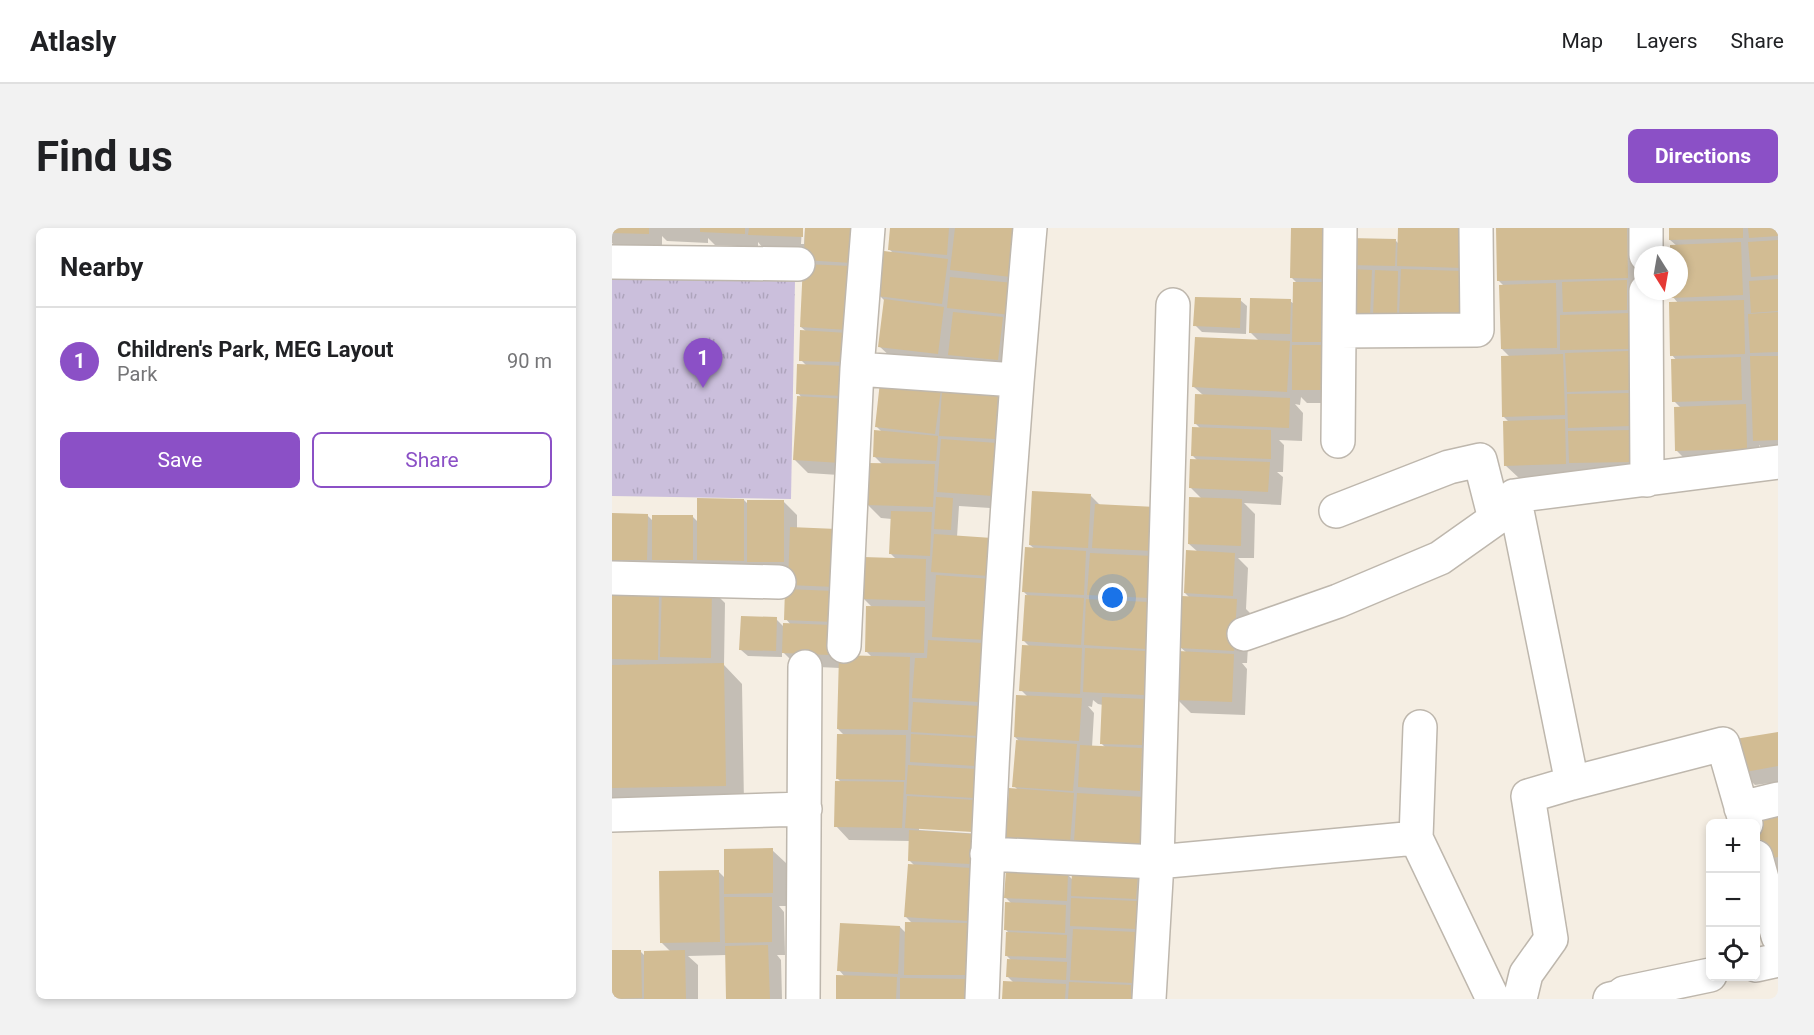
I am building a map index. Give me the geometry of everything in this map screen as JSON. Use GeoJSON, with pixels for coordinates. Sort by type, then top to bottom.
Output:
{"type":"FeatureCollection","features":[{"type":"Feature","properties":{"kind":"street"},"geometry":{"type":"LineString","coordinates":[[844,646],[857,369],[868,228]]}},
{"type":"Feature","properties":{"kind":"street"},"geometry":{"type":"LineString","coordinates":[[982,999],[987,854],[1016,380],[1030,228]]}},
{"type":"Feature","properties":{"kind":"street"},"geometry":{"type":"LineString","coordinates":[[1338,441],[1340,228]]}},
{"type":"Feature","properties":{"kind":"street"},"geometry":{"type":"LineString","coordinates":[[1339,331],[1477,330],[1476,228]]}},
{"type":"Feature","properties":{"kind":"street"},"geometry":{"type":"LineString","coordinates":[[1646,228],[1646,246]]}},
{"type":"Feature","properties":{"kind":"street"},"geometry":{"type":"LineString","coordinates":[[612,262],[798,264]]}},
{"type":"Feature","properties":{"kind":"street"},"geometry":{"type":"LineString","coordinates":[[1646,300],[1647,480]]}},
{"type":"Feature","properties":{"kind":"street"},"geometry":{"type":"LineString","coordinates":[[1149,999],[1157,861],[1173,305]]}},
{"type":"Feature","properties":{"kind":"street"},"geometry":{"type":"LineString","coordinates":[[857,369],[1016,380]]}},
{"type":"Feature","properties":{"kind":"street"},"geometry":{"type":"LineString","coordinates":[[1336,511],[1449,467],[1480,460],[1505,507],[1572,783]]}},
{"type":"Feature","properties":{"kind":"street"},"geometry":{"type":"LineString","coordinates":[[1244,634],[1338,601],[1440,558],[1505,507],[1647,480],[1778,462]]}},
{"type":"Feature","properties":{"kind":"street"},"geometry":{"type":"LineString","coordinates":[[612,578],[779,582]]}},
{"type":"Feature","properties":{"kind":"street"},"geometry":{"type":"LineString","coordinates":[[803,999],[805,668]]}},
{"type":"Feature","properties":{"kind":"street"},"geometry":{"type":"LineString","coordinates":[[1420,727],[1416,838],[1493,999]]}},
{"type":"Feature","properties":{"kind":"street"},"geometry":{"type":"LineString","coordinates":[[1520,999],[1526,974],[1551,939],[1528,796],[1723,744],[1743,816],[1778,800]]}},
{"type":"Feature","properties":{"kind":"street"},"geometry":{"type":"LineString","coordinates":[[612,815],[805,809]]}},
{"type":"Feature","properties":{"kind":"street"},"geometry":{"type":"LineString","coordinates":[[987,854],[1157,861],[1416,838]]}},
{"type":"Feature","properties":{"kind":"street"},"geometry":{"type":"LineString","coordinates":[[1760,873],[1778,936]]}},
{"type":"Feature","properties":{"kind":"street"},"geometry":{"type":"LineString","coordinates":[[1760,964],[1778,960]]}},
{"type":"Feature","properties":{"kind":"street"},"geometry":{"type":"LineString","coordinates":[[1610,999],[1624,993],[1706,976]]}},
{"type":"Feature","properties":{"kind":"green space"},"geometry":{"type":"Polygon","coordinates":[[[612,278],[795,280],[791,499],[612,496],[612,278]]]}},
{"type":"Feature","properties":{"kind":"building"},"geometry":{"type":"Polygon","coordinates":[[[612,228],[649,228],[649,234],[612,233],[612,228]]]}},
{"type":"Feature","properties":{"kind":"building"},"geometry":{"type":"Polygon","coordinates":[[[700,228],[745,228],[745,234],[700,232],[700,228]]]}},
{"type":"Feature","properties":{"kind":"building"},"geometry":{"type":"Polygon","coordinates":[[[749,228],[803,228],[803,237],[748,235],[749,228]]]}},
{"type":"Feature","properties":{"kind":"building"},"geometry":{"type":"Polygon","coordinates":[[[805,228],[854,228],[852,263],[804,260],[805,228]]]}},
{"type":"Feature","properties":{"kind":"building"},"geometry":{"type":"Polygon","coordinates":[[[890,228],[949,228],[947,255],[888,250],[890,228]]]}},
{"type":"Feature","properties":{"kind":"building"},"geometry":{"type":"Polygon","coordinates":[[[955,228],[1017,228],[1011,277],[950,270],[955,228]]]}},
{"type":"Feature","properties":{"kind":"building"},"geometry":{"type":"Polygon","coordinates":[[[1291,228],[1332,228],[1331,279],[1290,278],[1291,228]]]}},
{"type":"Feature","properties":{"kind":"building"},"geometry":{"type":"Polygon","coordinates":[[[1398,228],[1465,228],[1464,268],[1397,266],[1398,228]]]}},
{"type":"Feature","properties":{"kind":"building"},"geometry":{"type":"Polygon","coordinates":[[[1496,228],[1627,228],[1628,278],[1497,281],[1496,228]]]}},
{"type":"Feature","properties":{"kind":"building"},"geometry":{"type":"Polygon","coordinates":[[[1669,228],[1743,228],[1743,238],[1669,240],[1669,228]]]}},
{"type":"Feature","properties":{"kind":"building"},"geometry":{"type":"Polygon","coordinates":[[[1748,228],[1778,228],[1778,236],[1749,238],[1748,228]]]}},
{"type":"Feature","properties":{"kind":"building"},"geometry":{"type":"Polygon","coordinates":[[[1349,238],[1396,239],[1395,266],[1348,265],[1349,238]]]}},
{"type":"Feature","properties":{"kind":"building"},"geometry":{"type":"Polygon","coordinates":[[[1778,240],[1778,275],[1751,277],[1748,242],[1778,240]]]}},
{"type":"Feature","properties":{"kind":"building"},"geometry":{"type":"Polygon","coordinates":[[[1741,242],[1743,295],[1688,297],[1688,246],[1670,245],[1741,242]]]}},
{"type":"Feature","properties":{"kind":"building"},"geometry":{"type":"Polygon","coordinates":[[[884,251],[948,259],[942,304],[877,296],[884,251]]]}},
{"type":"Feature","properties":{"kind":"building"},"geometry":{"type":"Polygon","coordinates":[[[803,264],[851,266],[848,330],[800,327],[803,264]]]}},
{"type":"Feature","properties":{"kind":"building"},"geometry":{"type":"Polygon","coordinates":[[[1349,269],[1372,270],[1370,315],[1347,314],[1349,269]]]}},
{"type":"Feature","properties":{"kind":"building"},"geometry":{"type":"Polygon","coordinates":[[[1401,269],[1463,271],[1462,318],[1399,316],[1401,269]]]}},
{"type":"Feature","properties":{"kind":"building"},"geometry":{"type":"Polygon","coordinates":[[[1375,270],[1398,271],[1397,317],[1373,316],[1375,270]]]}},
{"type":"Feature","properties":{"kind":"building"},"geometry":{"type":"Polygon","coordinates":[[[950,277],[1014,283],[1011,315],[947,308],[950,277]]]}},
{"type":"Feature","properties":{"kind":"building"},"geometry":{"type":"Polygon","coordinates":[[[1778,279],[1778,311],[1751,313],[1749,281],[1778,279]]]}},
{"type":"Feature","properties":{"kind":"building"},"geometry":{"type":"Polygon","coordinates":[[[1627,280],[1627,310],[1563,312],[1562,282],[1627,280]]]}},
{"type":"Feature","properties":{"kind":"building"},"geometry":{"type":"Polygon","coordinates":[[[1293,282],[1330,282],[1330,342],[1292,342],[1293,282]]]}},
{"type":"Feature","properties":{"kind":"building"},"geometry":{"type":"Polygon","coordinates":[[[1556,283],[1557,348],[1501,349],[1499,285],[1556,283]]]}},
{"type":"Feature","properties":{"kind":"building"},"geometry":{"type":"Polygon","coordinates":[[[1195,297],[1241,298],[1240,328],[1193,326],[1195,297]]]}},
{"type":"Feature","properties":{"kind":"building"},"geometry":{"type":"Polygon","coordinates":[[[1250,298],[1291,299],[1290,334],[1249,333],[1250,298]]]}},
{"type":"Feature","properties":{"kind":"building"},"geometry":{"type":"Polygon","coordinates":[[[884,299],[944,307],[938,354],[878,347],[884,299]]]}},
{"type":"Feature","properties":{"kind":"building"},"geometry":{"type":"Polygon","coordinates":[[[1744,300],[1745,354],[1670,356],[1669,302],[1744,300]]]}},
{"type":"Feature","properties":{"kind":"building"},"geometry":{"type":"Polygon","coordinates":[[[953,312],[1003,317],[998,360],[948,355],[953,312]]]}},
{"type":"Feature","properties":{"kind":"building"},"geometry":{"type":"Polygon","coordinates":[[[1778,312],[1778,352],[1750,353],[1748,314],[1778,312]]]}},
{"type":"Feature","properties":{"kind":"building"},"geometry":{"type":"Polygon","coordinates":[[[1630,313],[1630,349],[1560,350],[1560,315],[1630,313]]]}},
{"type":"Feature","properties":{"kind":"building"},"geometry":{"type":"Polygon","coordinates":[[[800,330],[847,333],[845,362],[799,361],[800,330]]]}},
{"type":"Feature","properties":{"kind":"building"},"geometry":{"type":"Polygon","coordinates":[[[1195,337],[1290,341],[1287,392],[1192,387],[1195,337]]]}},
{"type":"Feature","properties":{"kind":"building"},"geometry":{"type":"Polygon","coordinates":[[[1292,345],[1331,345],[1331,390],[1292,390],[1292,345]]]}},
{"type":"Feature","properties":{"kind":"building"},"geometry":{"type":"Polygon","coordinates":[[[1629,351],[1629,390],[1567,392],[1565,353],[1629,351]]]}},
{"type":"Feature","properties":{"kind":"building"},"geometry":{"type":"Polygon","coordinates":[[[1563,354],[1565,415],[1502,417],[1501,356],[1563,354]]]}},
{"type":"Feature","properties":{"kind":"building"},"geometry":{"type":"Polygon","coordinates":[[[1750,356],[1778,356],[1778,440],[1753,441],[1750,356]]]}},
{"type":"Feature","properties":{"kind":"building"},"geometry":{"type":"Polygon","coordinates":[[[1741,357],[1742,400],[1672,402],[1671,359],[1741,357]]]}},
{"type":"Feature","properties":{"kind":"building"},"geometry":{"type":"Polygon","coordinates":[[[797,364],[846,366],[844,396],[796,394],[797,364]]]}},
{"type":"Feature","properties":{"kind":"building"},"geometry":{"type":"Polygon","coordinates":[[[880,382],[941,389],[935,434],[875,427],[880,382]]]}},
{"type":"Feature","properties":{"kind":"building"},"geometry":{"type":"Polygon","coordinates":[[[942,391],[998,394],[995,439],[939,436],[942,391]]]}},
{"type":"Feature","properties":{"kind":"building"},"geometry":{"type":"Polygon","coordinates":[[[1630,393],[1631,426],[1568,428],[1567,394],[1630,393]]]}},
{"type":"Feature","properties":{"kind":"building"},"geometry":{"type":"Polygon","coordinates":[[[1195,394],[1290,398],[1289,428],[1194,424],[1195,394]]]}},
{"type":"Feature","properties":{"kind":"building"},"geometry":{"type":"Polygon","coordinates":[[[797,396],[845,399],[841,463],[793,460],[797,396]]]}},
{"type":"Feature","properties":{"kind":"building"},"geometry":{"type":"Polygon","coordinates":[[[1746,404],[1747,449],[1675,451],[1674,407],[1746,404]]]}},
{"type":"Feature","properties":{"kind":"building"},"geometry":{"type":"Polygon","coordinates":[[[1565,419],[1566,464],[1504,466],[1503,421],[1565,419]]]}},
{"type":"Feature","properties":{"kind":"building"},"geometry":{"type":"Polygon","coordinates":[[[1192,427],[1271,430],[1271,459],[1191,456],[1192,427]]]}},
{"type":"Feature","properties":{"kind":"building"},"geometry":{"type":"Polygon","coordinates":[[[874,430],[938,436],[936,461],[873,457],[874,430]]]}},
{"type":"Feature","properties":{"kind":"building"},"geometry":{"type":"Polygon","coordinates":[[[1632,430],[1633,462],[1569,463],[1568,431],[1632,430]]]}},
{"type":"Feature","properties":{"kind":"building"},"geometry":{"type":"Polygon","coordinates":[[[941,439],[997,443],[993,496],[937,492],[941,439]]]}},
{"type":"Feature","properties":{"kind":"building"},"geometry":{"type":"Polygon","coordinates":[[[1190,459],[1270,462],[1268,492],[1189,488],[1190,459]]]}},
{"type":"Feature","properties":{"kind":"building"},"geometry":{"type":"Polygon","coordinates":[[[867,463],[935,464],[933,507],[866,505],[867,463]]]}},
{"type":"Feature","properties":{"kind":"building"},"geometry":{"type":"Polygon","coordinates":[[[1032,491],[1091,494],[1088,548],[1029,545],[1032,491]]]}},
{"type":"Feature","properties":{"kind":"building"},"geometry":{"type":"Polygon","coordinates":[[[936,497],[953,498],[951,530],[934,529],[936,497]]]}},
{"type":"Feature","properties":{"kind":"building"},"geometry":{"type":"Polygon","coordinates":[[[1189,497],[1242,499],[1241,546],[1188,544],[1189,497]]]}},
{"type":"Feature","properties":{"kind":"building"},"geometry":{"type":"Polygon","coordinates":[[[697,498],[744,499],[744,561],[697,560],[697,498]]]}},
{"type":"Feature","properties":{"kind":"building"},"geometry":{"type":"Polygon","coordinates":[[[747,500],[784,500],[784,562],[747,562],[747,500]]]}},
{"type":"Feature","properties":{"kind":"building"},"geometry":{"type":"Polygon","coordinates":[[[1095,504],[1156,507],[1154,551],[1092,548],[1095,504]]]}},
{"type":"Feature","properties":{"kind":"building"},"geometry":{"type":"Polygon","coordinates":[[[891,511],[932,512],[930,556],[889,554],[891,511]]]}},
{"type":"Feature","properties":{"kind":"building"},"geometry":{"type":"Polygon","coordinates":[[[612,513],[648,514],[647,560],[612,560],[612,513]]]}},
{"type":"Feature","properties":{"kind":"building"},"geometry":{"type":"Polygon","coordinates":[[[652,515],[693,515],[693,560],[652,560],[652,515]]]}},
{"type":"Feature","properties":{"kind":"building"},"geometry":{"type":"Polygon","coordinates":[[[790,527],[837,529],[835,587],[788,585],[790,527]]]}},
{"type":"Feature","properties":{"kind":"building"},"geometry":{"type":"Polygon","coordinates":[[[934,534],[992,538],[989,576],[931,572],[934,534]]]}},
{"type":"Feature","properties":{"kind":"building"},"geometry":{"type":"Polygon","coordinates":[[[1025,547],[1086,551],[1084,595],[1022,592],[1025,547]]]}},
{"type":"Feature","properties":{"kind":"building"},"geometry":{"type":"Polygon","coordinates":[[[1186,550],[1235,553],[1233,596],[1184,593],[1186,550]]]}},
{"type":"Feature","properties":{"kind":"building"},"geometry":{"type":"Polygon","coordinates":[[[1090,553],[1152,556],[1149,598],[1087,595],[1090,553]]]}},
{"type":"Feature","properties":{"kind":"building"},"geometry":{"type":"Polygon","coordinates":[[[863,557],[926,559],[925,601],[863,599],[863,557]]]}},
{"type":"Feature","properties":{"kind":"building"},"geometry":{"type":"Polygon","coordinates":[[[936,575],[991,579],[987,640],[932,637],[936,575]]]}},
{"type":"Feature","properties":{"kind":"building"},"geometry":{"type":"Polygon","coordinates":[[[662,587],[712,588],[711,658],[660,657],[662,587]]]}},
{"type":"Feature","properties":{"kind":"building"},"geometry":{"type":"Polygon","coordinates":[[[785,589],[835,591],[834,622],[784,620],[785,589]]]}},
{"type":"Feature","properties":{"kind":"building"},"geometry":{"type":"Polygon","coordinates":[[[612,592],[659,592],[658,660],[612,659],[612,592]]]}},
{"type":"Feature","properties":{"kind":"building"},"geometry":{"type":"Polygon","coordinates":[[[1025,595],[1084,598],[1081,645],[1022,641],[1025,595]]]}},
{"type":"Feature","properties":{"kind":"building"},"geometry":{"type":"Polygon","coordinates":[[[1182,596],[1237,599],[1234,651],[1179,648],[1182,596]]]}},
{"type":"Feature","properties":{"kind":"building"},"geometry":{"type":"Polygon","coordinates":[[[1086,599],[1149,602],[1146,649],[1084,645],[1086,599]]]}},
{"type":"Feature","properties":{"kind":"building"},"geometry":{"type":"Polygon","coordinates":[[[866,606],[925,607],[924,653],[865,652],[866,606]]]}},
{"type":"Feature","properties":{"kind":"building"},"geometry":{"type":"Polygon","coordinates":[[[741,616],[777,617],[776,651],[739,650],[741,616]]]}},
{"type":"Feature","properties":{"kind":"building"},"geometry":{"type":"Polygon","coordinates":[[[783,623],[831,625],[829,655],[782,653],[783,623]]]}},
{"type":"Feature","properties":{"kind":"building"},"geometry":{"type":"Polygon","coordinates":[[[928,640],[982,643],[979,702],[912,698],[915,658],[927,658],[928,640]]]}},
{"type":"Feature","properties":{"kind":"building"},"geometry":{"type":"Polygon","coordinates":[[[1022,645],[1082,648],[1080,694],[1019,691],[1022,645]]]}},
{"type":"Feature","properties":{"kind":"building"},"geometry":{"type":"Polygon","coordinates":[[[1085,648],[1147,651],[1144,695],[1083,692],[1085,648]]]}},
{"type":"Feature","properties":{"kind":"building"},"geometry":{"type":"Polygon","coordinates":[[[1178,651],[1234,654],[1232,702],[1176,700],[1178,651]]]}},
{"type":"Feature","properties":{"kind":"building"},"geometry":{"type":"Polygon","coordinates":[[[839,655],[910,657],[908,730],[837,729],[839,655]]]}},
{"type":"Feature","properties":{"kind":"building"},"geometry":{"type":"Polygon","coordinates":[[[724,663],[726,786],[612,788],[612,665],[724,663]]]}},
{"type":"Feature","properties":{"kind":"building"},"geometry":{"type":"Polygon","coordinates":[[[1016,695],[1082,698],[1079,741],[1014,737],[1016,695]]]}},
{"type":"Feature","properties":{"kind":"building"},"geometry":{"type":"Polygon","coordinates":[[[1102,697],[1145,699],[1142,745],[1100,744],[1102,697]]]}},
{"type":"Feature","properties":{"kind":"building"},"geometry":{"type":"Polygon","coordinates":[[[913,702],[980,706],[978,736],[911,732],[913,702]]]}},
{"type":"Feature","properties":{"kind":"building"},"geometry":{"type":"Polygon","coordinates":[[[1778,732],[1778,766],[1740,773],[1735,739],[1778,732]]]}},
{"type":"Feature","properties":{"kind":"building"},"geometry":{"type":"Polygon","coordinates":[[[837,734],[906,735],[905,780],[836,779],[837,734]]]}},
{"type":"Feature","properties":{"kind":"building"},"geometry":{"type":"Polygon","coordinates":[[[911,734],[978,738],[976,766],[910,762],[911,734]]]}},
{"type":"Feature","properties":{"kind":"building"},"geometry":{"type":"Polygon","coordinates":[[[1016,740],[1077,744],[1073,791],[1012,787],[1016,740]]]}},
{"type":"Feature","properties":{"kind":"building"},"geometry":{"type":"Polygon","coordinates":[[[1080,745],[1142,748],[1140,791],[1078,787],[1080,745]]]}},
{"type":"Feature","properties":{"kind":"building"},"geometry":{"type":"Polygon","coordinates":[[[908,765],[976,769],[974,798],[906,794],[908,765]]]}},
{"type":"Feature","properties":{"kind":"building"},"geometry":{"type":"Polygon","coordinates":[[[835,781],[904,782],[902,828],[834,827],[835,781]]]}},
{"type":"Feature","properties":{"kind":"building"},"geometry":{"type":"Polygon","coordinates":[[[1009,788],[1074,793],[1070,843],[1005,839],[1009,788]]]}},
{"type":"Feature","properties":{"kind":"building"},"geometry":{"type":"Polygon","coordinates":[[[1077,793],[1143,797],[1140,846],[1074,842],[1077,793]]]}},
{"type":"Feature","properties":{"kind":"building"},"geometry":{"type":"Polygon","coordinates":[[[907,796],[975,800],[973,832],[905,828],[907,796]]]}},
{"type":"Feature","properties":{"kind":"building"},"geometry":{"type":"Polygon","coordinates":[[[1778,806],[1778,857],[1764,860],[1760,838],[1760,819],[1756,819],[1755,811],[1778,806]]]}},
{"type":"Feature","properties":{"kind":"building"},"geometry":{"type":"Polygon","coordinates":[[[909,830],[973,834],[970,864],[908,861],[909,830]]]}},
{"type":"Feature","properties":{"kind":"building"},"geometry":{"type":"Polygon","coordinates":[[[773,848],[773,893],[724,894],[724,849],[773,848]]]}},
{"type":"Feature","properties":{"kind":"building"},"geometry":{"type":"Polygon","coordinates":[[[908,864],[971,868],[968,921],[904,917],[908,864]]]}},
{"type":"Feature","properties":{"kind":"building"},"geometry":{"type":"Polygon","coordinates":[[[719,870],[720,942],[660,943],[659,871],[719,870]]]}},
{"type":"Feature","properties":{"kind":"building"},"geometry":{"type":"Polygon","coordinates":[[[1006,870],[1068,873],[1067,901],[1004,898],[1006,870]]]}},
{"type":"Feature","properties":{"kind":"building"},"geometry":{"type":"Polygon","coordinates":[[[1072,871],[1138,874],[1136,899],[1071,896],[1072,871]]]}},
{"type":"Feature","properties":{"kind":"building"},"geometry":{"type":"Polygon","coordinates":[[[724,897],[772,897],[772,942],[725,943],[724,897]]]}},
{"type":"Feature","properties":{"kind":"building"},"geometry":{"type":"Polygon","coordinates":[[[1071,898],[1137,901],[1136,929],[1070,926],[1071,898]]]}},
{"type":"Feature","properties":{"kind":"building"},"geometry":{"type":"Polygon","coordinates":[[[1005,902],[1066,905],[1065,933],[1004,930],[1005,902]]]}},
{"type":"Feature","properties":{"kind":"building"},"geometry":{"type":"Polygon","coordinates":[[[905,922],[967,923],[966,975],[904,975],[905,922]]]}},
{"type":"Feature","properties":{"kind":"building"},"geometry":{"type":"Polygon","coordinates":[[[840,923],[900,926],[898,974],[837,971],[840,923]]]}},
{"type":"Feature","properties":{"kind":"building"},"geometry":{"type":"Polygon","coordinates":[[[1073,929],[1136,932],[1133,983],[1070,980],[1073,929]]]}},
{"type":"Feature","properties":{"kind":"building"},"geometry":{"type":"Polygon","coordinates":[[[1006,932],[1067,935],[1066,958],[1005,956],[1006,932]]]}},
{"type":"Feature","properties":{"kind":"building"},"geometry":{"type":"Polygon","coordinates":[[[768,945],[770,999],[726,999],[725,946],[768,945]]]}},
{"type":"Feature","properties":{"kind":"building"},"geometry":{"type":"Polygon","coordinates":[[[612,950],[641,950],[642,998],[612,999],[612,950]]]}},
{"type":"Feature","properties":{"kind":"building"},"geometry":{"type":"Polygon","coordinates":[[[685,950],[686,999],[644,999],[644,951],[685,950]]]}},
{"type":"Feature","properties":{"kind":"building"},"geometry":{"type":"Polygon","coordinates":[[[1007,959],[1067,962],[1066,980],[1006,977],[1007,959]]]}},
{"type":"Feature","properties":{"kind":"building"},"geometry":{"type":"Polygon","coordinates":[[[836,975],[897,977],[896,999],[836,999],[836,975]]]}},
{"type":"Feature","properties":{"kind":"building"},"geometry":{"type":"Polygon","coordinates":[[[900,978],[968,979],[967,999],[900,999],[900,978]]]}},
{"type":"Feature","properties":{"kind":"building"},"geometry":{"type":"Polygon","coordinates":[[[1003,981],[1066,984],[1065,999],[1002,999],[1003,981]]]}},
{"type":"Feature","properties":{"kind":"building"},"geometry":{"type":"Polygon","coordinates":[[[1069,982],[1131,985],[1131,999],[1068,999],[1069,982]]]}},
{"type":"Feature","properties":{"kind":"place","name":"Children's Park, MEG Layout"},"geometry":{"type":"Point","coordinates":[703,388]}}]}
